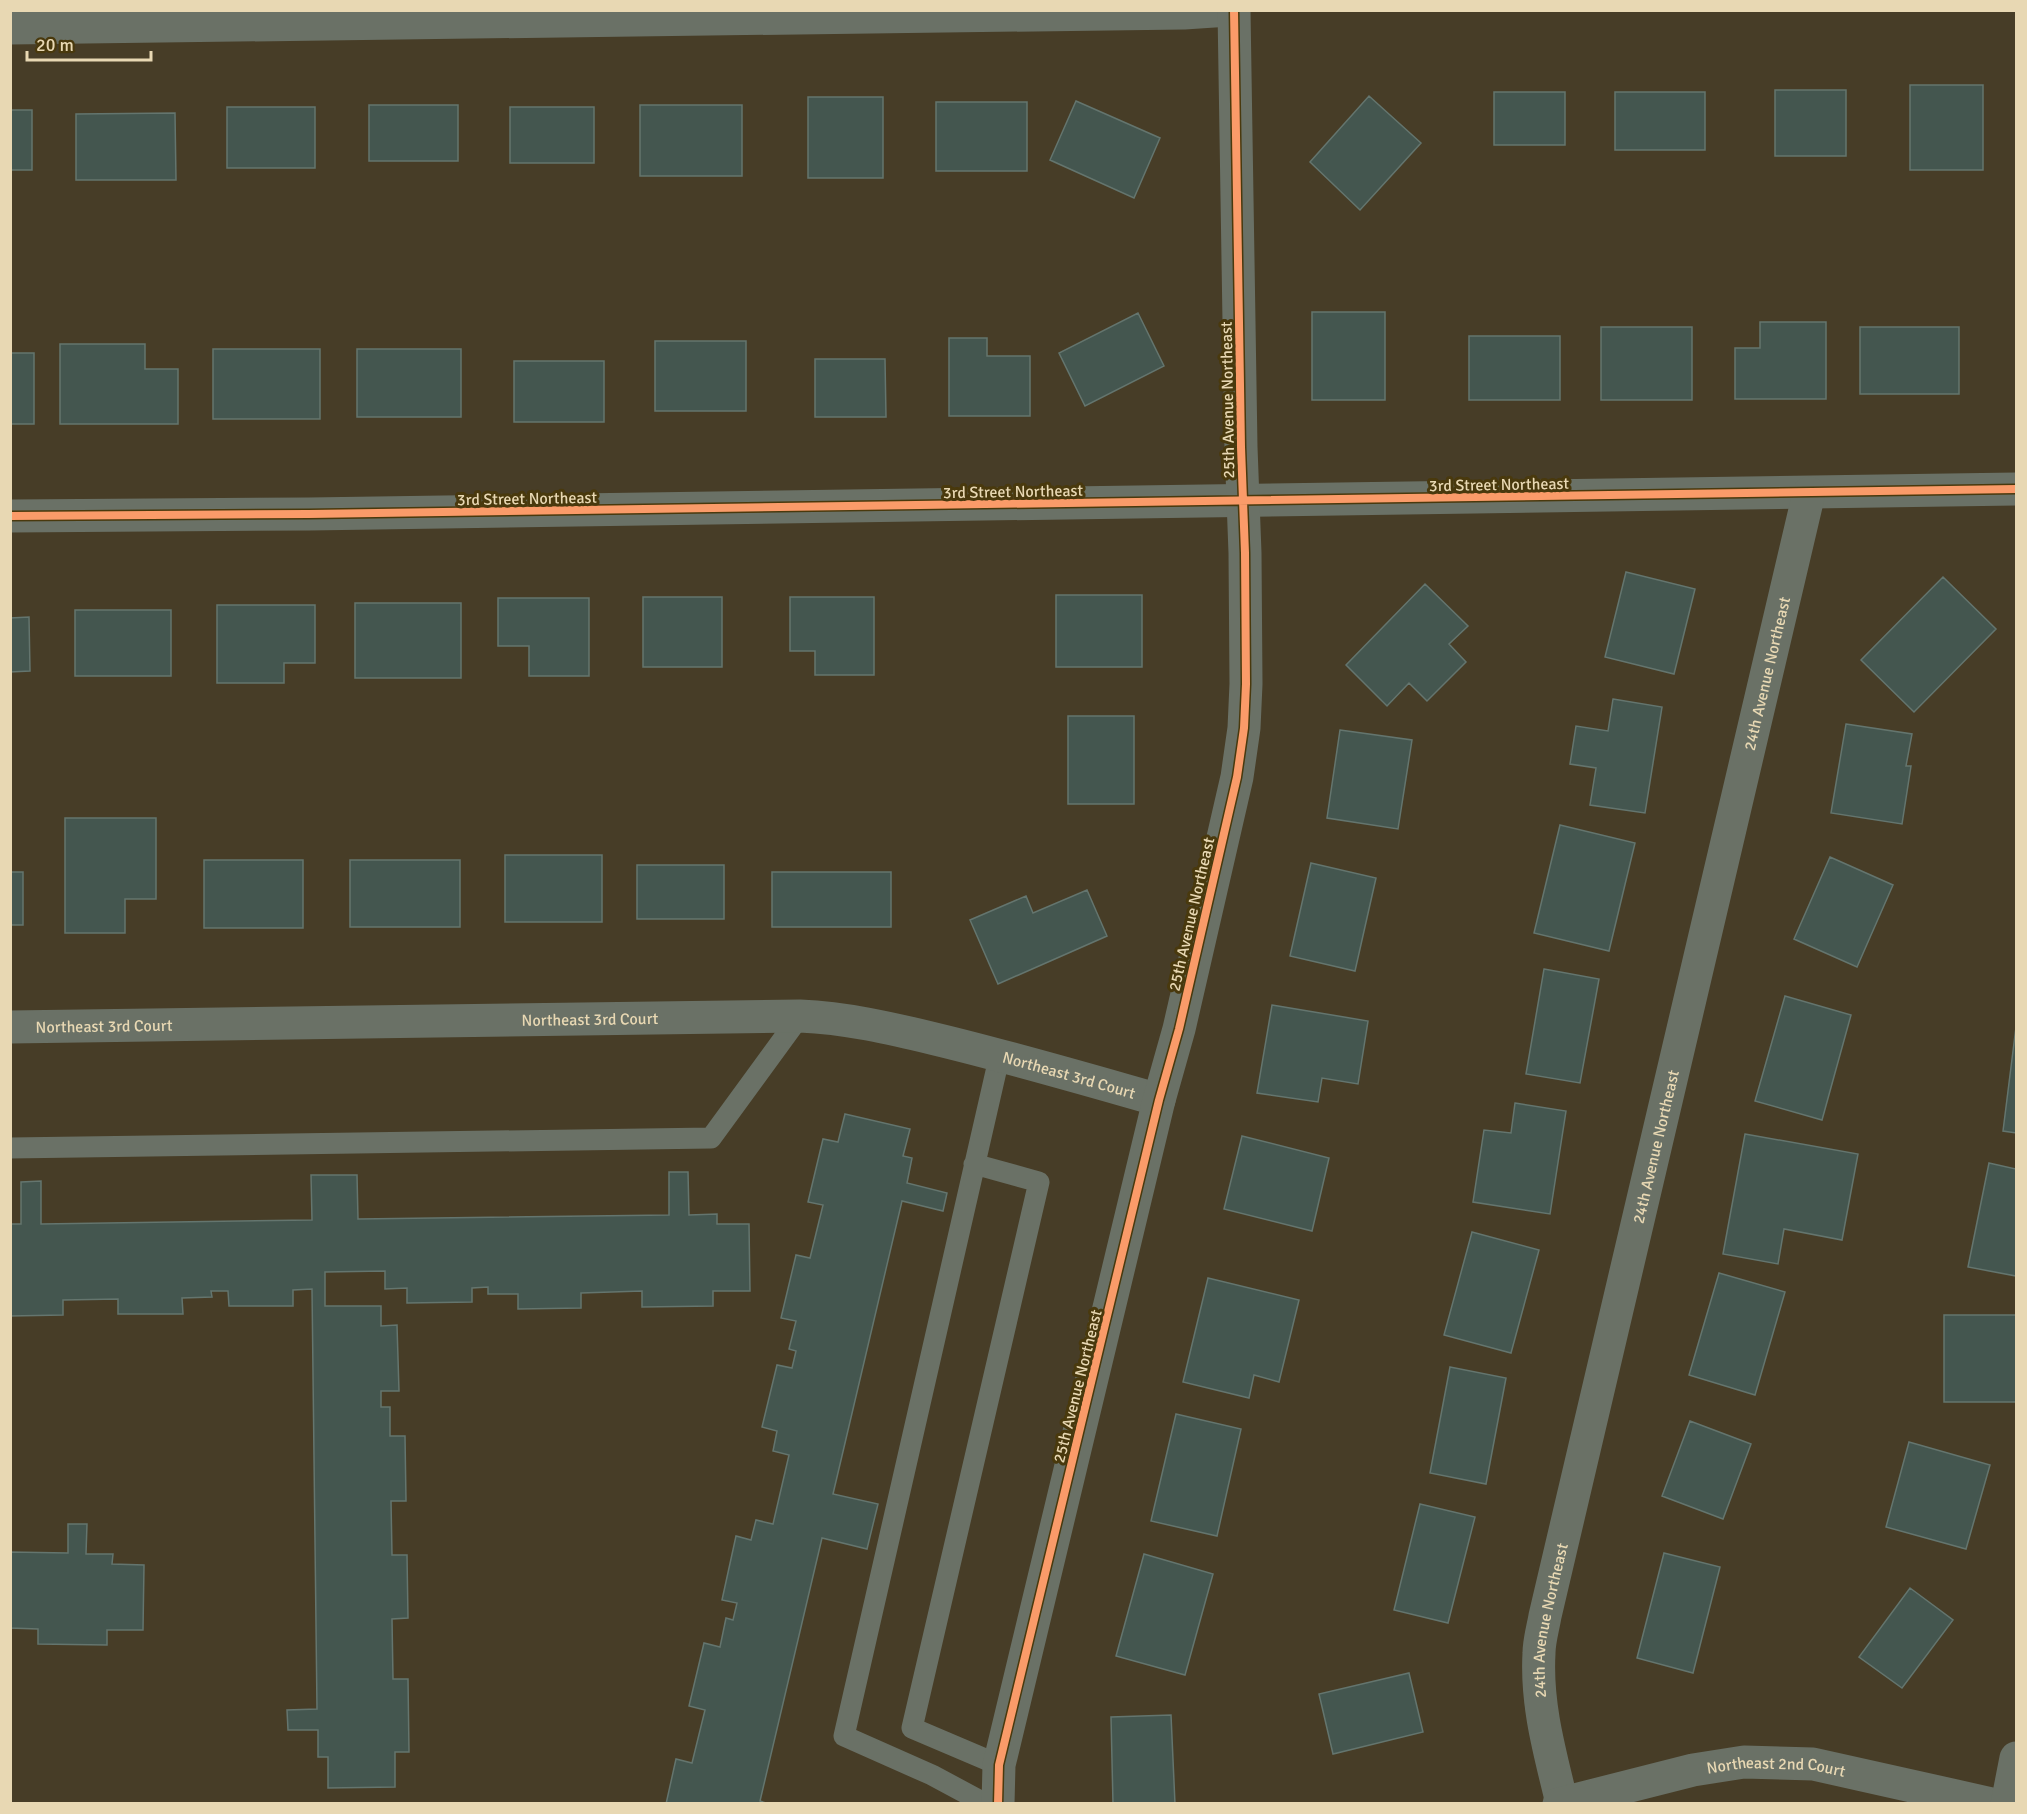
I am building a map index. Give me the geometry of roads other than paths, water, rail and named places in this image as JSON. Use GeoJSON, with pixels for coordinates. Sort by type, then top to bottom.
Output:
{"type":"FeatureCollection","features":[{"type":"Feature","properties":{"kind":"street"},"geometry":{"type":"LineString","coordinates":[[10,28],[1184,13],[1232,10]]}},
{"type":"Feature","properties":{"kind":"street","name":"25th Avenue Northeast"},"geometry":{"type":"LineString","coordinates":[[998,1803],[999,1765],[1184,1006],[1240,758],[1244,728],[1246,684],[1244,501],[1232,10]]}},
{"type":"Feature","properties":{"kind":"street","name":"3rd Street Northeast"},"geometry":{"type":"LineString","coordinates":[[10,516],[297,514],[2016,489]]}},
{"type":"Feature","properties":{"kind":"street","name":"24th Avenue Northeast"},"geometry":{"type":"LineString","coordinates":[[1561,1803],[1539,1699],[1539,1652],[1545,1616],[1809,493]]}},
{"type":"Feature","properties":{"kind":"street","name":"Northeast 3rd Court"},"geometry":{"type":"LineString","coordinates":[[10,1027],[800,1016],[832,1018],[908,1032],[1000,1054],[1160,1100]]}},
{"type":"Feature","properties":{"kind":"street"},"geometry":{"type":"LineString","coordinates":[[2007,1803],[2016,1758]]}},
{"type":"Feature","properties":{"kind":"street","name":"Northeast 2nd Court"},"geometry":{"type":"LineString","coordinates":[[1561,1803],[1693,1770],[1744,1762],[1813,1764],[1992,1803]]}},
{"type":"Feature","properties":{"kind":"lane"},"geometry":{"type":"LineString","coordinates":[[10,1148],[711,1138],[800,1016]]}},
{"type":"Feature","properties":{"kind":"lane"},"geometry":{"type":"LineString","coordinates":[[986,1803],[932,1775],[844,1736],[1000,1054]]}},
{"type":"Feature","properties":{"kind":"lane"},"geometry":{"type":"LineString","coordinates":[[974,1164],[1039,1182],[912,1728],[999,1765]]}}]}
